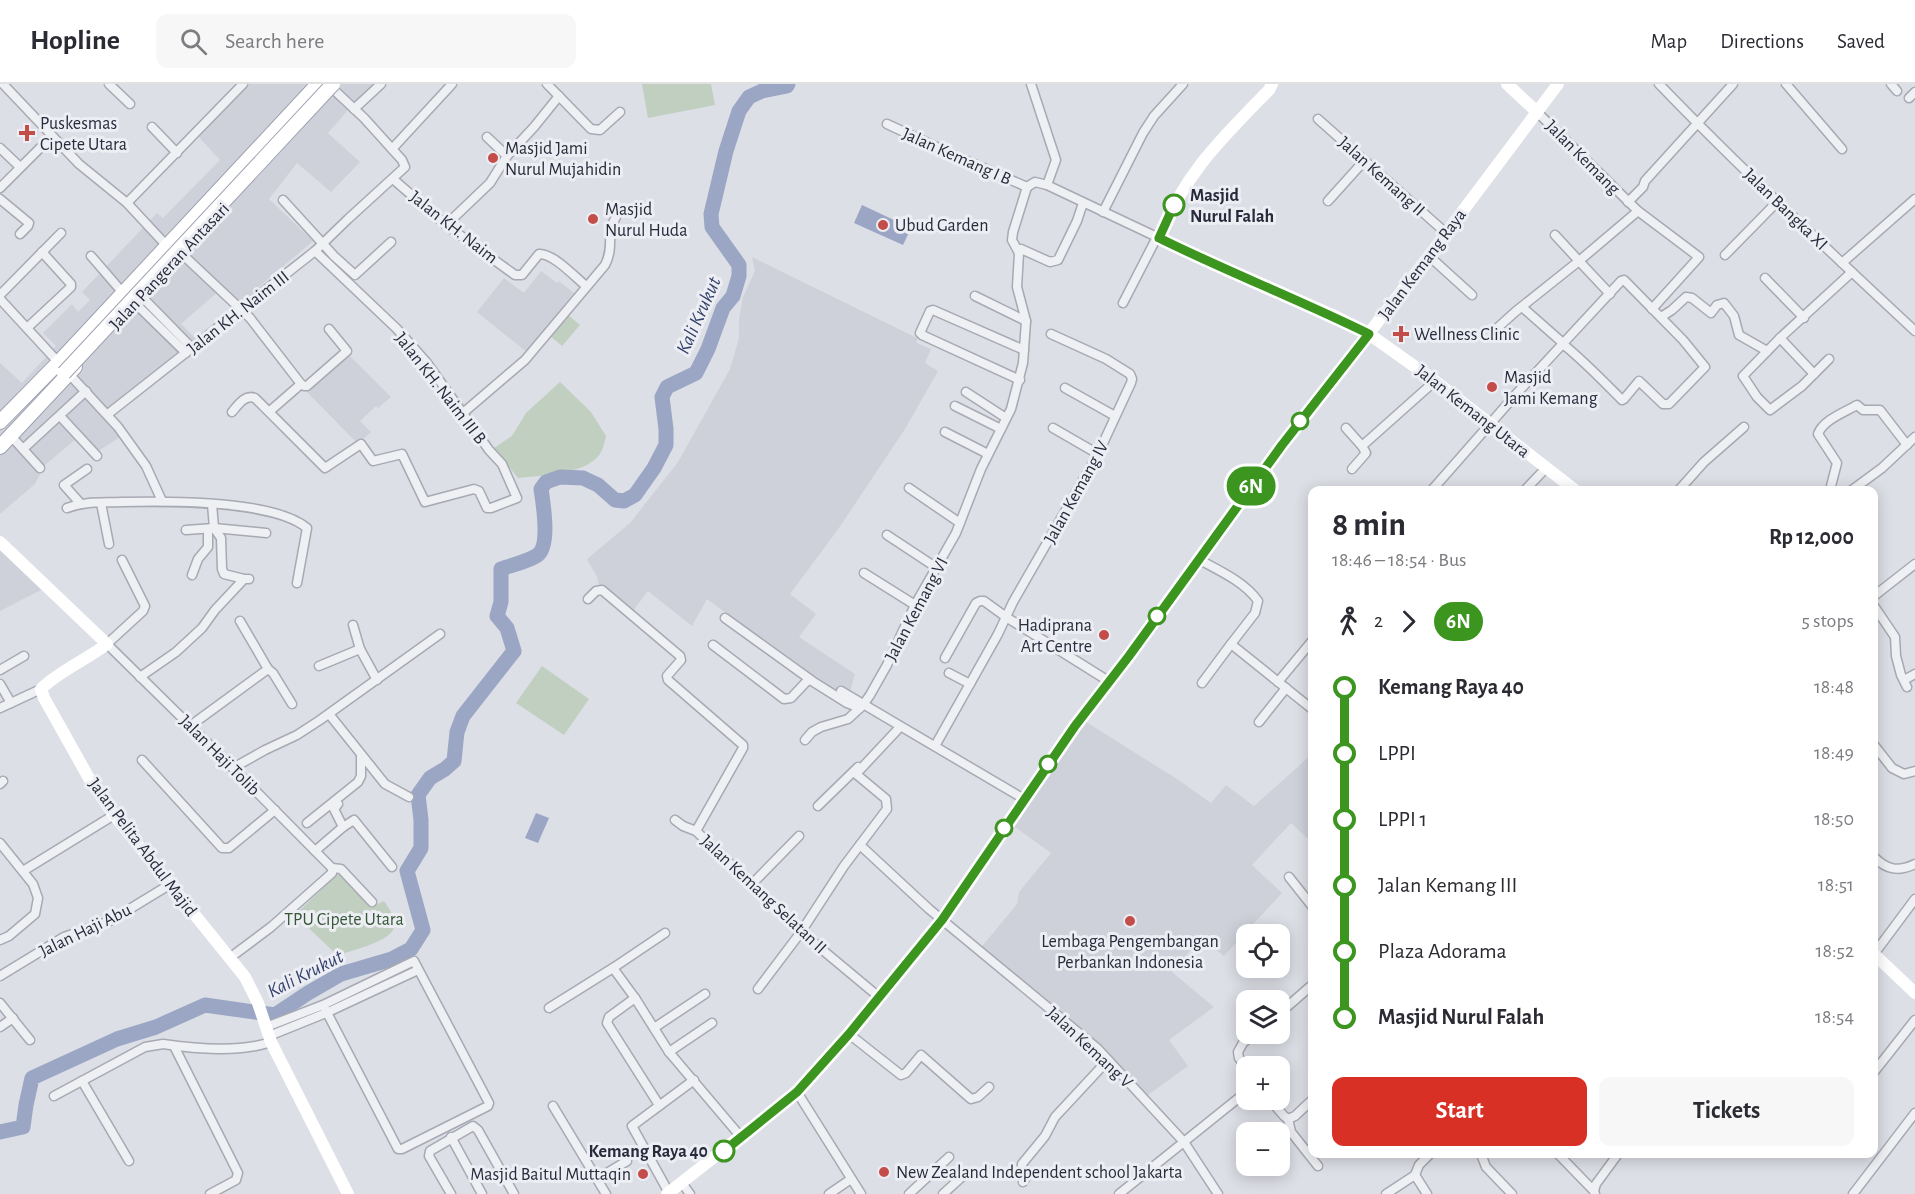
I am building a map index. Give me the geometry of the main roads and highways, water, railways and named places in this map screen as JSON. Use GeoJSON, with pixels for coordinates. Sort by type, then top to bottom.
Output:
{"type":"FeatureCollection","features":[{"type":"Feature","properties":{"kind":"main road","name":"Jalan Pangeran Antasari"},"geometry":{"type":"LineString","coordinates":[[0,422],[58,363],[318,84]]}},
{"type":"Feature","properties":{"kind":"main road","name":"Jalan Pangeran Antasari"},"geometry":{"type":"LineString","coordinates":[[0,447],[4,436],[69,373],[332,85]]}},
{"type":"Feature","properties":{"kind":"main road"},"geometry":{"type":"LineString","coordinates":[[4,436],[332,85]]}},
{"type":"Feature","properties":{"kind":"water","name":"Ubud Garden"},"geometry":{"type":"Polygon","coordinates":[[[862,205],[911,228],[903,245],[854,223],[862,205]]]}},
{"type":"Feature","properties":{"kind":"water"},"geometry":{"type":"Polygon","coordinates":[[[536,813],[549,818],[538,843],[525,838],[536,813]]]}},
{"type":"Feature","properties":{"kind":"waterway","name":"Kali Krukut"},"geometry":{"type":"LineString","coordinates":[[0,1132],[23,1127],[32,1078],[117,1039],[156,1027],[205,1005],[275,1015],[341,974],[392,959],[411,949],[423,930],[407,871],[421,848],[418,795],[430,778],[454,761],[457,732],[463,716],[514,651],[507,628],[497,616],[501,602],[501,569],[528,560],[541,551],[545,535],[541,489],[546,482],[560,477],[583,478],[598,485],[615,500],[624,501],[635,495],[654,468],[666,445],[662,397],[667,387],[696,373],[708,349],[723,308],[733,296],[739,276],[739,265],[712,227],[711,214],[726,151],[739,111],[749,97],[788,84]]}},
{"type":"Feature","properties":{"kind":"place","name":"Puskesmas Cipete Utara"},"geometry":{"type":"Point","coordinates":[27,133]}},
{"type":"Feature","properties":{"kind":"place","name":"Masjid Jami Nurul Mujahidin"},"geometry":{"type":"Point","coordinates":[493,158]}},
{"type":"Feature","properties":{"kind":"place","name":"Masjid Nurul Falah"},"geometry":{"type":"Point","coordinates":[1174,205]}},
{"type":"Feature","properties":{"kind":"place","name":"Masjid Nurul Huda"},"geometry":{"type":"Point","coordinates":[593,219]}},
{"type":"Feature","properties":{"kind":"place","name":"Ubud Garden"},"geometry":{"type":"Point","coordinates":[883,225]}},
{"type":"Feature","properties":{"kind":"place","name":"Wellness Clinic"},"geometry":{"type":"Point","coordinates":[1401,334]}},
{"type":"Feature","properties":{"kind":"place","name":"Masjid Jami Kemang"},"geometry":{"type":"Point","coordinates":[1492,387]}},
{"type":"Feature","properties":{"kind":"place","name":"Hadiprana Art Centre"},"geometry":{"type":"Point","coordinates":[1104,635]}},
{"type":"Feature","properties":{"kind":"place","name":"Lembaga Pengembangan Perbankan Indonesia"},"geometry":{"type":"Point","coordinates":[1130,921]}},
{"type":"Feature","properties":{"kind":"place","name":"Kemang Raya 40"},"geometry":{"type":"Point","coordinates":[724,1151]}},
{"type":"Feature","properties":{"kind":"place","name":"New Zealand Independent school Jakarta"},"geometry":{"type":"Point","coordinates":[884,1172]}},
{"type":"Feature","properties":{"kind":"place","name":"Masjid Baitul Muttaqin"},"geometry":{"type":"Point","coordinates":[643,1174]}},
{"type":"Feature","properties":{"kind":"park label","name":"TPU Cipete Utara"},"geometry":{"type":"Point","coordinates":[344,919]}}]}
